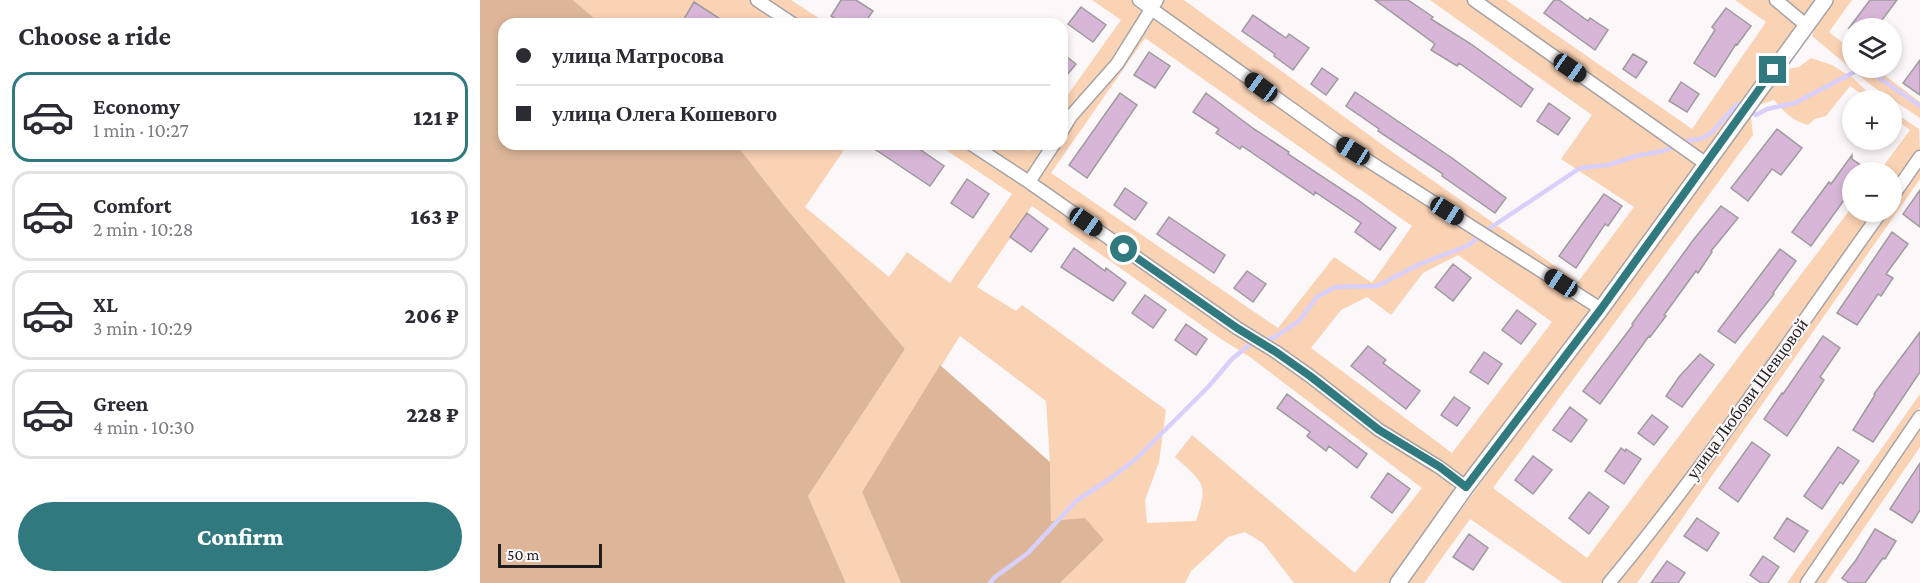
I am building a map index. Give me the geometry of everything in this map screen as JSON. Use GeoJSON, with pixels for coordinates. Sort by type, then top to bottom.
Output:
{"type":"FeatureCollection","features":[{"type":"Feature","properties":{"kind":"street"},"geometry":{"type":"LineString","coordinates":[[757,0],[784,18]]}},
{"type":"Feature","properties":{"kind":"street"},"geometry":{"type":"LineString","coordinates":[[1139,0],[1154,4],[1334,139],[1601,309]]}},
{"type":"Feature","properties":{"kind":"street"},"geometry":{"type":"LineString","coordinates":[[1474,0],[1705,163]]}},
{"type":"Feature","properties":{"kind":"street"},"geometry":{"type":"LineString","coordinates":[[1776,0],[1806,25]]}},
{"type":"Feature","properties":{"kind":"street"},"geometry":{"type":"LineString","coordinates":[[1398,583],[1466,487],[1601,309],[1825,0]]}},
{"type":"Feature","properties":{"kind":"street"},"geometry":{"type":"LineString","coordinates":[[1068,121],[1117,64],[1154,4]]}},
{"type":"Feature","properties":{"kind":"street"},"geometry":{"type":"LineString","coordinates":[[980,150],[1237,328],[1276,352],[1379,430],[1440,467],[1466,487]]}},
{"type":"Feature","properties":{"kind":"street"},"geometry":{"type":"LineString","coordinates":[[1029,182],[1050,150]]}},
{"type":"Feature","properties":{"kind":"street"},"geometry":{"type":"LineString","coordinates":[[1902,183],[1920,157]]}},
{"type":"Feature","properties":{"kind":"street","name":"улица Любови Шевцовой"},"geometry":{"type":"LineString","coordinates":[[1609,583],[1642,543],[1722,434],[1874,222]]}},
{"type":"Feature","properties":{"kind":"street"},"geometry":{"type":"LineString","coordinates":[[1807,583],[1920,417]]}},
{"type":"Feature","properties":{"kind":"shaded area"},"geometry":{"type":"Polygon","coordinates":[[[480,0],[573,0],[594,18],[498,18],[498,150],[741,150],[785,207],[905,349],[808,496],[846,583],[480,583],[480,0]]]}},
{"type":"Feature","properties":{"kind":"shaded area"},"geometry":{"type":"Polygon","coordinates":[[[573,0],[750,0],[777,18],[750,18],[594,18],[573,0]]]}},
{"type":"Feature","properties":{"kind":"shaded area"},"geometry":{"type":"Polygon","coordinates":[[[765,0],[791,0],[819,18],[792,18],[765,0]]]}},
{"type":"Feature","properties":{"kind":"shaded area"},"geometry":{"type":"Polygon","coordinates":[[[1092,0],[1131,0],[1143,8],[1144,13],[1114,63],[1068,117],[1068,95],[1121,20],[1092,0]]]}},
{"type":"Feature","properties":{"kind":"shaded area"},"geometry":{"type":"Polygon","coordinates":[[[1161,0],[1184,0],[1402,159],[1578,282],[1634,207],[1561,159],[1592,115],[1430,0],[1468,0],[1698,165],[1599,298],[1592,297],[1336,137],[1159,8],[1161,0]]]}},
{"type":"Feature","properties":{"kind":"shaded area"},"geometry":{"type":"Polygon","coordinates":[[[1482,0],[1506,0],[1692,129],[1766,22],[1735,0],[1769,0],[1797,24],[1798,29],[1705,156],[1482,0]]]}},
{"type":"Feature","properties":{"kind":"shaded area"},"geometry":{"type":"Polygon","coordinates":[[[1782,0],[1818,0],[1807,16],[1804,16],[1782,0]]]}},
{"type":"Feature","properties":{"kind":"shaded area"},"geometry":{"type":"Polygon","coordinates":[[[1834,0],[1852,0],[1829,32],[1842,42],[1842,61],[1812,36],[1816,25],[1834,0]]]}},
{"type":"Feature","properties":{"kind":"shaded area"},"geometry":{"type":"Polygon","coordinates":[[[1151,15],[1587,305],[1589,312],[1468,478],[1463,478],[1381,427],[1036,182],[1054,150],[1067,150],[1051,173],[1278,328],[1334,257],[1372,283],[1412,226],[1145,38],[1068,149],[1068,127],[1151,15]],[[1458,255],[1423,273],[1391,315],[1367,297],[1341,310],[1311,348],[1452,453],[1552,322],[1458,255]]]}},
{"type":"Feature","properties":{"kind":"shaded area"},"geometry":{"type":"Polygon","coordinates":[[[1811,58],[1832,65],[1842,71],[1842,78],[1853,78],[1866,90],[1856,90],[1850,86],[1847,90],[1842,90],[1842,96],[1826,116],[1815,119],[1808,125],[1789,115],[1774,100],[1758,105],[1783,70],[1799,67],[1811,58]]]}},
{"type":"Feature","properties":{"kind":"shaded area"},"geometry":{"type":"Polygon","coordinates":[[[1862,78],[1888,78],[1920,102],[1920,118],[1902,106],[1902,90],[1878,90],[1862,78]]]}},
{"type":"Feature","properties":{"kind":"shaded area"},"geometry":{"type":"Polygon","coordinates":[[[1751,117],[1753,135],[1493,488],[1587,558],[1842,220],[1869,222],[1637,540],[1602,583],[1563,583],[1470,519],[1424,583],[1407,583],[1751,117]]]}},
{"type":"Feature","properties":{"kind":"shaded area"},"geometry":{"type":"Polygon","coordinates":[[[1902,118],[1919,129],[1920,151],[1902,176],[1902,162],[1886,162],[1895,150],[1902,150],[1902,141],[1910,130],[1902,124],[1902,118]]]}},
{"type":"Feature","properties":{"kind":"shaded area"},"geometry":{"type":"Polygon","coordinates":[[[741,150],[844,150],[805,207],[889,277],[907,252],[950,283],[1012,194],[946,150],[974,150],[1440,472],[1453,488],[1453,495],[1390,583],[1294,583],[1263,543],[1245,532],[1228,537],[1191,571],[1185,583],[1060,583],[1104,540],[1051,521],[1046,401],[960,336],[862,492],[901,583],[846,583],[808,496],[905,349],[785,207],[741,150]],[[1032,206],[977,287],[1016,311],[1022,305],[1166,410],[1159,462],[1145,500],[1147,523],[1196,521],[1202,498],[1201,484],[1192,472],[1175,457],[1192,435],[1355,573],[1422,488],[1250,357],[1032,206]]]}},
{"type":"Feature","properties":{"kind":"shaded area"},"geometry":{"type":"Polygon","coordinates":[[[988,150],[1046,150],[1033,171],[1026,174],[988,150]]]}},
{"type":"Feature","properties":{"kind":"shaded area"},"geometry":{"type":"Polygon","coordinates":[[[1920,166],[1920,179],[1902,205],[1902,191],[1920,166]]]}},
{"type":"Feature","properties":{"kind":"shaded area"},"geometry":{"type":"Polygon","coordinates":[[[1880,222],[1890,222],[1637,583],[1617,583],[1880,222]]]}},
{"type":"Feature","properties":{"kind":"shaded area"},"geometry":{"type":"Polygon","coordinates":[[[940,365],[1050,462],[1051,521],[1085,518],[1104,540],[1060,583],[901,583],[862,492],[940,365]]]}},
{"type":"Feature","properties":{"kind":"shaded area"},"geometry":{"type":"Polygon","coordinates":[[[1920,394],[1920,407],[1801,583],[1787,583],[1920,394]]]}},
{"type":"Feature","properties":{"kind":"shaded area"},"geometry":{"type":"Polygon","coordinates":[[[1920,427],[1920,447],[1826,583],[1815,583],[1920,427]]]}},
{"type":"Feature","properties":{"kind":"building"},"geometry":{"type":"Polygon","coordinates":[[[841,0],[856,0],[873,11],[868,18],[834,18],[831,16],[841,0]]]}},
{"type":"Feature","properties":{"kind":"building"},"geometry":{"type":"Polygon","coordinates":[[[1375,0],[1408,0],[1433,17],[1431,19],[1471,44],[1533,89],[1521,107],[1459,63],[1457,66],[1431,50],[1435,44],[1375,0]]]}},
{"type":"Feature","properties":{"kind":"building"},"geometry":{"type":"Polygon","coordinates":[[[1554,0],[1559,0],[1588,21],[1590,18],[1608,30],[1595,50],[1544,13],[1554,0]]]}},
{"type":"Feature","properties":{"kind":"building"},"geometry":{"type":"Polygon","coordinates":[[[1870,0],[1897,0],[1884,18],[1856,18],[1870,0]]]}},
{"type":"Feature","properties":{"kind":"building"},"geometry":{"type":"Polygon","coordinates":[[[694,2],[719,18],[685,18],[694,2]]]}},
{"type":"Feature","properties":{"kind":"building"},"geometry":{"type":"Polygon","coordinates":[[[1081,7],[1106,25],[1093,42],[1068,24],[1081,7]]]}},
{"type":"Feature","properties":{"kind":"building"},"geometry":{"type":"Polygon","coordinates":[[[1726,8],[1751,26],[1736,44],[1715,77],[1694,63],[1715,30],[1712,27],[1726,8]]]}},
{"type":"Feature","properties":{"kind":"building"},"geometry":{"type":"Polygon","coordinates":[[[1253,15],[1286,38],[1289,34],[1309,48],[1293,70],[1242,31],[1253,15]]]}},
{"type":"Feature","properties":{"kind":"building"},"geometry":{"type":"Polygon","coordinates":[[[1149,52],[1170,66],[1155,88],[1134,75],[1149,52]]]}},
{"type":"Feature","properties":{"kind":"building"},"geometry":{"type":"Polygon","coordinates":[[[1633,54],[1647,62],[1636,78],[1623,69],[1633,54]]]}},
{"type":"Feature","properties":{"kind":"building"},"geometry":{"type":"Polygon","coordinates":[[[1068,58],[1076,64],[1068,74],[1068,58]]]}},
{"type":"Feature","properties":{"kind":"building"},"geometry":{"type":"Polygon","coordinates":[[[1920,60],[1920,95],[1903,83],[1920,60]]]}},
{"type":"Feature","properties":{"kind":"building"},"geometry":{"type":"Polygon","coordinates":[[[1322,68],[1338,79],[1326,95],[1311,84],[1322,68]]]}},
{"type":"Feature","properties":{"kind":"building"},"geometry":{"type":"Polygon","coordinates":[[[1681,82],[1699,94],[1687,112],[1669,101],[1681,82]]]}},
{"type":"Feature","properties":{"kind":"building"},"geometry":{"type":"Polygon","coordinates":[[[1355,92],[1506,198],[1495,213],[1346,106],[1355,92]]]}},
{"type":"Feature","properties":{"kind":"building"},"geometry":{"type":"Polygon","coordinates":[[[1120,93],[1137,105],[1087,178],[1069,165],[1120,93]]]}},
{"type":"Feature","properties":{"kind":"building"},"geometry":{"type":"Polygon","coordinates":[[[1206,93],[1289,152],[1288,154],[1396,228],[1380,250],[1355,232],[1361,223],[1315,192],[1314,195],[1242,146],[1240,149],[1216,133],[1219,129],[1193,112],[1206,93]]]}},
{"type":"Feature","properties":{"kind":"building"},"geometry":{"type":"Polygon","coordinates":[[[1549,103],[1570,118],[1558,135],[1537,121],[1549,103]]]}},
{"type":"Feature","properties":{"kind":"building"},"geometry":{"type":"Polygon","coordinates":[[[1777,129],[1802,148],[1781,175],[1772,169],[1748,201],[1731,188],[1777,129]]]}},
{"type":"Feature","properties":{"kind":"building"},"geometry":{"type":"Polygon","coordinates":[[[876,150],[921,150],[944,166],[930,186],[876,150]]]}},
{"type":"Feature","properties":{"kind":"building"},"geometry":{"type":"Polygon","coordinates":[[[1852,155],[1852,159],[1856,162],[1847,162],[1852,155]]]}},
{"type":"Feature","properties":{"kind":"building"},"geometry":{"type":"Polygon","coordinates":[[[1842,169],[1842,203],[1811,246],[1792,232],[1829,182],[1831,184],[1842,169]]]}},
{"type":"Feature","properties":{"kind":"building"},"geometry":{"type":"Polygon","coordinates":[[[967,179],[989,194],[973,218],[951,203],[967,179]]]}},
{"type":"Feature","properties":{"kind":"building"},"geometry":{"type":"Polygon","coordinates":[[[1125,188],[1147,203],[1135,220],[1114,205],[1125,188]]]}},
{"type":"Feature","properties":{"kind":"building"},"geometry":{"type":"Polygon","coordinates":[[[1920,190],[1920,227],[1903,214],[1920,190]]]}},
{"type":"Feature","properties":{"kind":"building"},"geometry":{"type":"Polygon","coordinates":[[[1604,194],[1622,206],[1608,226],[1605,224],[1576,268],[1559,256],[1604,194]]]}},
{"type":"Feature","properties":{"kind":"building"},"geometry":{"type":"Polygon","coordinates":[[[1721,206],[1738,218],[1711,251],[1698,273],[1696,271],[1664,315],[1666,316],[1600,404],[1583,391],[1694,239],[1721,206]]]}},
{"type":"Feature","properties":{"kind":"building"},"geometry":{"type":"Polygon","coordinates":[[[1027,213],[1048,229],[1031,252],[1010,237],[1027,213]]]}},
{"type":"Feature","properties":{"kind":"building"},"geometry":{"type":"Polygon","coordinates":[[[1169,217],[1225,255],[1214,273],[1157,234],[1169,217]]]}},
{"type":"Feature","properties":{"kind":"building"},"geometry":{"type":"Polygon","coordinates":[[[1892,232],[1908,244],[1886,274],[1893,278],[1881,296],[1878,294],[1857,325],[1837,313],[1892,232]]]}},
{"type":"Feature","properties":{"kind":"building"},"geometry":{"type":"Polygon","coordinates":[[[1074,248],[1126,283],[1113,301],[1061,267],[1074,248]]]}},
{"type":"Feature","properties":{"kind":"building"},"geometry":{"type":"Polygon","coordinates":[[[1780,249],[1796,261],[1774,294],[1735,343],[1718,331],[1780,249]]]}},
{"type":"Feature","properties":{"kind":"building"},"geometry":{"type":"Polygon","coordinates":[[[1453,264],[1471,278],[1453,301],[1435,287],[1453,264]]]}},
{"type":"Feature","properties":{"kind":"building"},"geometry":{"type":"Polygon","coordinates":[[[1247,271],[1266,284],[1253,302],[1234,288],[1247,271]]]}},
{"type":"Feature","properties":{"kind":"building"},"geometry":{"type":"Polygon","coordinates":[[[1145,295],[1166,310],[1153,328],[1132,313],[1145,295]]]}},
{"type":"Feature","properties":{"kind":"building"},"geometry":{"type":"Polygon","coordinates":[[[1517,310],[1536,324],[1521,344],[1502,330],[1517,310]]]}},
{"type":"Feature","properties":{"kind":"building"},"geometry":{"type":"Polygon","coordinates":[[[1186,324],[1207,339],[1196,355],[1175,340],[1186,324]]]}},
{"type":"Feature","properties":{"kind":"building"},"geometry":{"type":"Polygon","coordinates":[[[1920,332],[1920,372],[1873,442],[1853,430],[1874,394],[1920,332]]]}},
{"type":"Feature","properties":{"kind":"building"},"geometry":{"type":"Polygon","coordinates":[[[1823,336],[1840,348],[1820,377],[1824,380],[1787,436],[1764,419],[1823,336]]]}},
{"type":"Feature","properties":{"kind":"building"},"geometry":{"type":"Polygon","coordinates":[[[1368,346],[1386,360],[1383,363],[1420,391],[1406,409],[1351,366],[1368,346]]]}},
{"type":"Feature","properties":{"kind":"building"},"geometry":{"type":"Polygon","coordinates":[[[1484,352],[1502,364],[1488,384],[1470,372],[1484,352]]]}},
{"type":"Feature","properties":{"kind":"building"},"geometry":{"type":"Polygon","coordinates":[[[1700,354],[1714,365],[1682,407],[1666,396],[1679,377],[1700,354]]]}},
{"type":"Feature","properties":{"kind":"building"},"geometry":{"type":"Polygon","coordinates":[[[1287,394],[1367,454],[1357,468],[1329,446],[1326,451],[1307,436],[1310,432],[1277,408],[1287,394]]]}},
{"type":"Feature","properties":{"kind":"building"},"geometry":{"type":"Polygon","coordinates":[[[1454,397],[1470,408],[1457,426],[1441,415],[1454,397]]]}},
{"type":"Feature","properties":{"kind":"building"},"geometry":{"type":"Polygon","coordinates":[[[1570,407],[1587,420],[1571,442],[1553,430],[1570,407]]]}},
{"type":"Feature","properties":{"kind":"building"},"geometry":{"type":"Polygon","coordinates":[[[1652,415],[1668,427],[1654,445],[1638,433],[1652,415]]]}},
{"type":"Feature","properties":{"kind":"building"},"geometry":{"type":"Polygon","coordinates":[[[1752,442],[1770,455],[1738,502],[1719,488],[1752,442]]]}},
{"type":"Feature","properties":{"kind":"building"},"geometry":{"type":"Polygon","coordinates":[[[1838,447],[1859,461],[1843,484],[1840,482],[1822,509],[1804,496],[1838,447]]]}},
{"type":"Feature","properties":{"kind":"building"},"geometry":{"type":"Polygon","coordinates":[[[1621,448],[1641,459],[1624,484],[1605,471],[1621,448]]]}},
{"type":"Feature","properties":{"kind":"building"},"geometry":{"type":"Polygon","coordinates":[[[1533,456],[1552,470],[1533,494],[1515,480],[1533,456]]]}},
{"type":"Feature","properties":{"kind":"building"},"geometry":{"type":"Polygon","coordinates":[[[1920,463],[1920,510],[1912,523],[1890,509],[1920,463]]]}},
{"type":"Feature","properties":{"kind":"building"},"geometry":{"type":"Polygon","coordinates":[[[1388,473],[1410,489],[1392,513],[1371,497],[1388,473]]]}},
{"type":"Feature","properties":{"kind":"building"},"geometry":{"type":"Polygon","coordinates":[[[1589,492],[1609,507],[1589,534],[1569,518],[1589,492]]]}},
{"type":"Feature","properties":{"kind":"building"},"geometry":{"type":"Polygon","coordinates":[[[1697,518],[1719,533],[1707,551],[1684,536],[1697,518]]]}},
{"type":"Feature","properties":{"kind":"building"},"geometry":{"type":"Polygon","coordinates":[[[1787,518],[1808,531],[1794,552],[1774,538],[1787,518]]]}},
{"type":"Feature","properties":{"kind":"building"},"geometry":{"type":"Polygon","coordinates":[[[1875,529],[1896,541],[1885,559],[1883,558],[1865,583],[1849,583],[1842,578],[1875,529]]]}},
{"type":"Feature","properties":{"kind":"building"},"geometry":{"type":"Polygon","coordinates":[[[1469,534],[1488,548],[1473,570],[1453,557],[1469,534]]]}},
{"type":"Feature","properties":{"kind":"building"},"geometry":{"type":"Polygon","coordinates":[[[1763,556],[1779,567],[1768,583],[1761,583],[1750,575],[1763,556]]]}},
{"type":"Feature","properties":{"kind":"building"},"geometry":{"type":"Polygon","coordinates":[[[1667,561],[1685,573],[1678,583],[1651,583],[1667,561]]]}},
{"type":"Feature","properties":{"kind":"waterway"},"geometry":{"type":"LineString","coordinates":[[990,583],[1028,553],[1076,501],[1137,458],[1209,386],[1232,359],[1249,345],[1275,337],[1299,321],[1317,297],[1335,287],[1377,286],[1420,264],[1467,246],[1580,168],[1608,165],[1701,139],[1711,133],[1737,104],[1756,115],[1767,109],[1795,103],[1843,78]]}},
{"type":"Feature","properties":{"kind":"waterway"},"geometry":{"type":"LineString","coordinates":[[1879,78],[1920,106]]}},
{"type":"Feature","properties":{"kind":"route"},"geometry":{"type":"LineString","coordinates":[[1124,249],[1310,376],[1379,430],[1440,467],[1466,487],[1601,309],[1773,70]]}}]}
